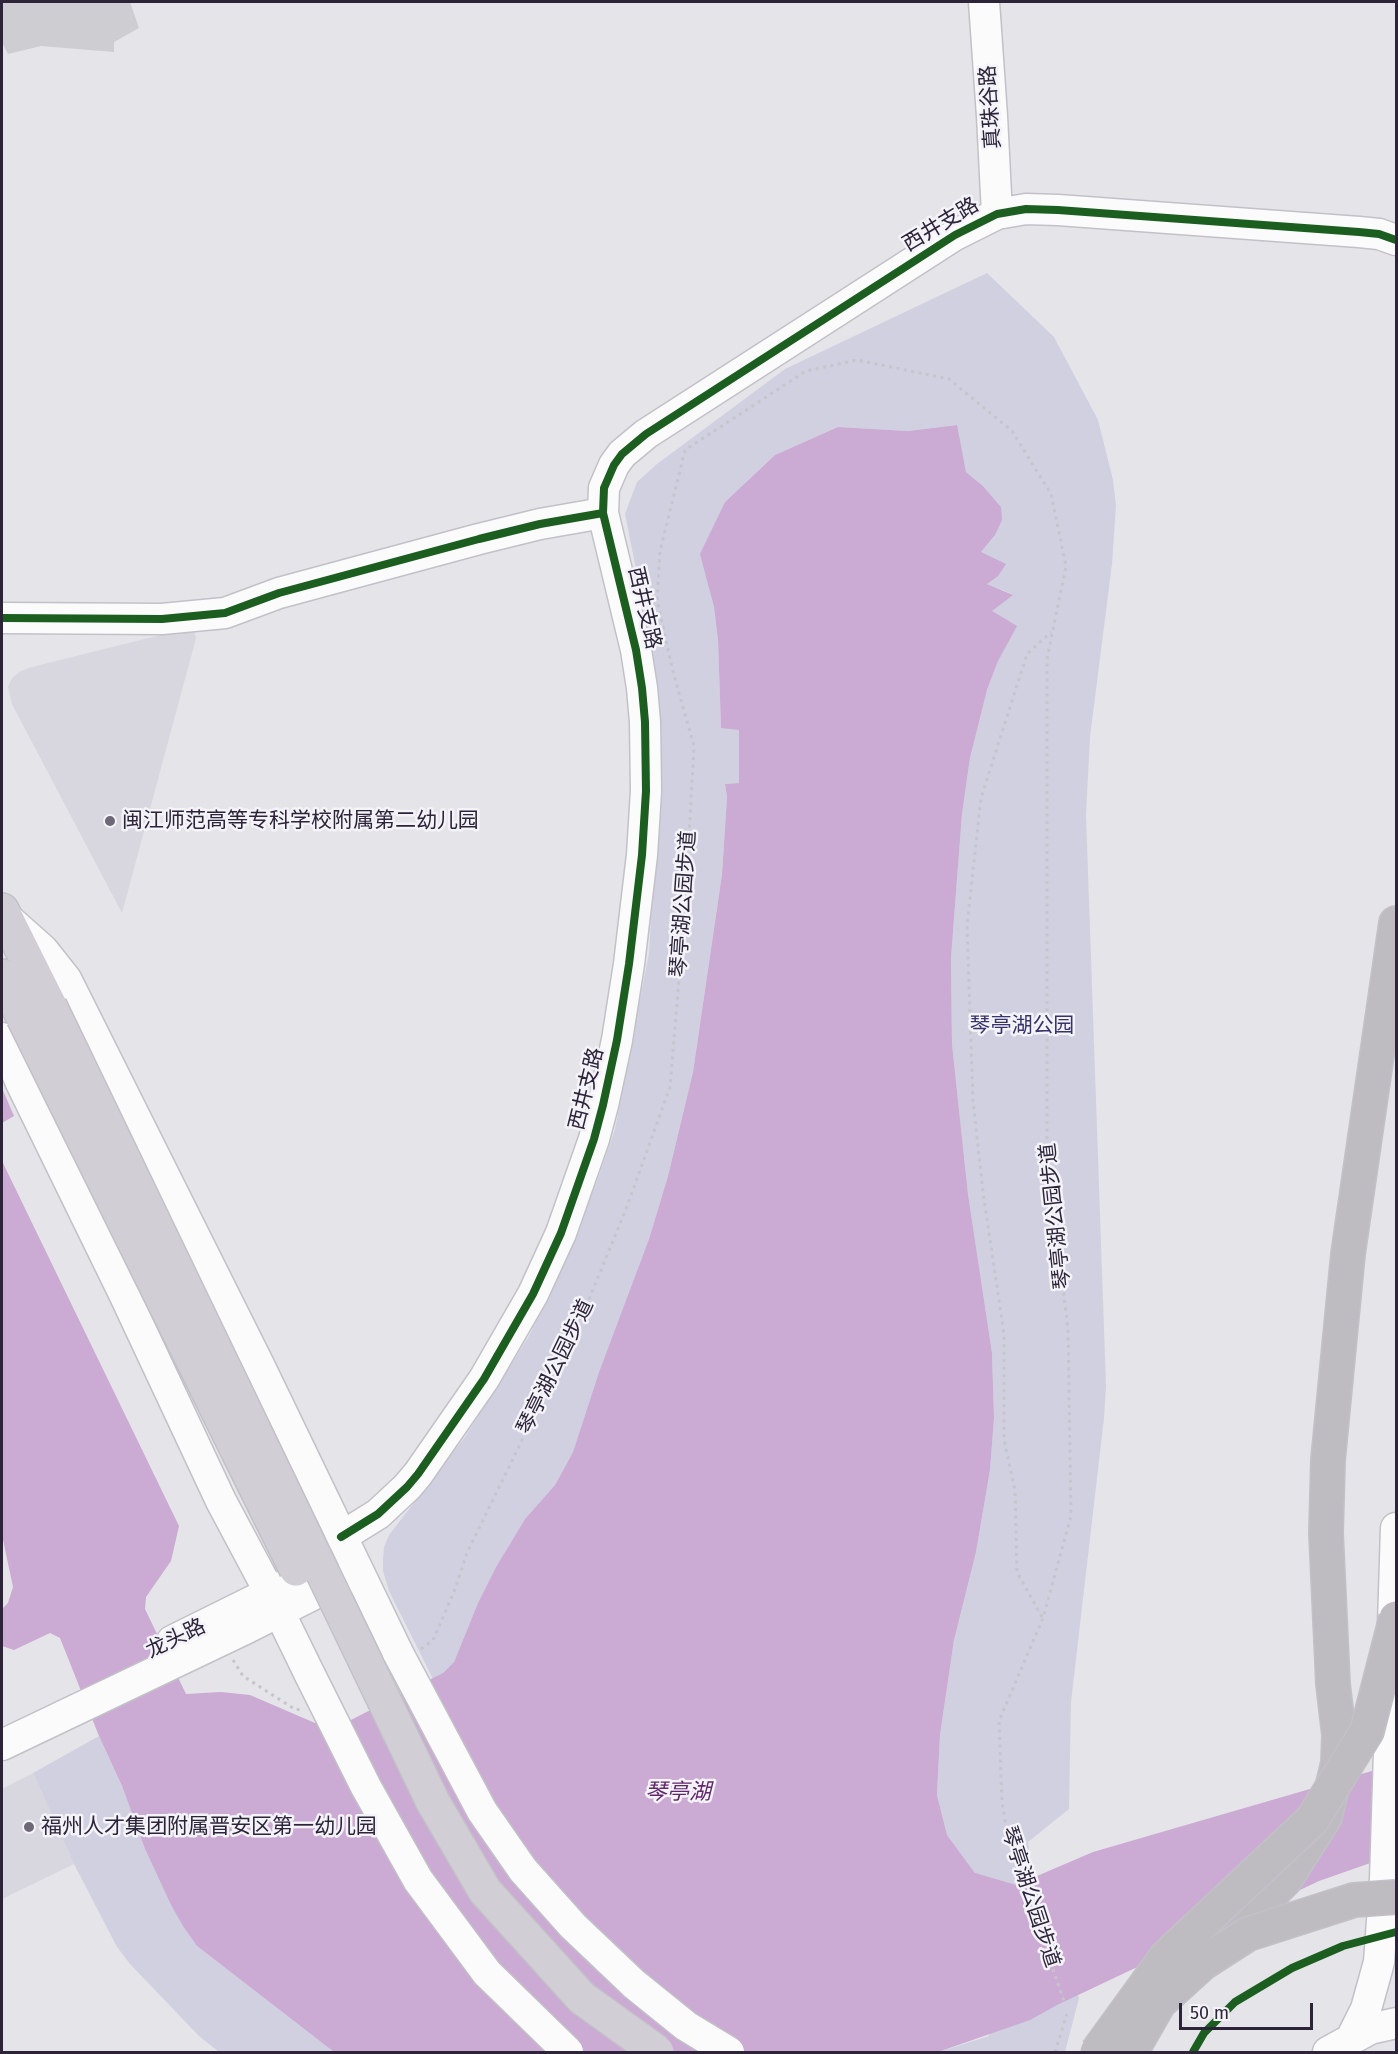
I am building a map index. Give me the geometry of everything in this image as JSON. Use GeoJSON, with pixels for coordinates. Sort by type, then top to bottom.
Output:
{"type":"FeatureCollection","features":[{"type":"Feature","properties":{"kind":"highway"},"geometry":{"type":"LineString","coordinates":[[1131,2052],[1159,2003],[1203,1963],[1231,1932],[1286,1880],[1325,1817],[1338,1762],[1326,1533],[1328,1460],[1348,1254],[1396,923]]}},
{"type":"Feature","properties":{"kind":"highway"},"geometry":{"type":"LineString","coordinates":[[1097,2052],[1166,1958],[1312,1820],[1367,1731],[1396,1618]]}},
{"type":"Feature","properties":{"kind":"highway"},"geometry":{"type":"LineString","coordinates":[[1203,1963],[1248,1934],[1391,1888]]}},
{"type":"Feature","properties":{"kind":"main road","name":"真珠谷路"},"geometry":{"type":"LineString","coordinates":[[984,2],[997,214]]}},
{"type":"Feature","properties":{"kind":"main road","name":"西井支路"},"geometry":{"type":"LineString","coordinates":[[274,1602],[349,1554],[378,1514],[407,1487],[484,1379],[533,1294],[561,1233],[594,1138],[617,1040],[629,964],[644,825],[647,759],[636,650],[603,513],[604,488],[622,454],[639,439],[970,226],[997,214],[1026,209],[1058,210],[1359,232],[1379,234],[1396,240]]}},
{"type":"Feature","properties":{"kind":"main road"},"geometry":{"type":"LineString","coordinates":[[2,618],[162,619],[225,613],[279,593],[480,539],[540,524],[603,513]]}},
{"type":"Feature","properties":{"kind":"main road"},"geometry":{"type":"LineString","coordinates":[[3,912],[43,950],[66,979],[260,1367],[349,1554],[407,1653],[482,1810],[523,1870],[573,1926],[634,1984],[686,2026],[729,2052]]}},
{"type":"Feature","properties":{"kind":"main road"},"geometry":{"type":"LineString","coordinates":[[3,912],[25,1020],[415,1812],[469,1903],[568,2013],[623,2052]]}},
{"type":"Feature","properties":{"kind":"main road"},"geometry":{"type":"LineString","coordinates":[[2,976],[438,1812],[485,1891],[582,1998],[657,2052]]}},
{"type":"Feature","properties":{"kind":"main road"},"geometry":{"type":"LineString","coordinates":[[25,1020],[21,1083],[125,1296],[221,1501],[366,1787],[418,1880],[487,1973],[568,2052]]}},
{"type":"Feature","properties":{"kind":"main road"},"geometry":{"type":"LineString","coordinates":[[183,1419],[218,1441],[242,1434],[260,1404],[260,1367]]}},
{"type":"Feature","properties":{"kind":"main road"},"geometry":{"type":"LineString","coordinates":[[1339,2046],[1366,2008],[1379,1962],[1391,1888],[1389,1757],[1396,1528]]}},
{"type":"Feature","properties":{"kind":"main road","name":"龙头路"},"geometry":{"type":"LineString","coordinates":[[182,1647],[222,1640],[274,1602]]}},
{"type":"Feature","properties":{"kind":"main road","name":"龙头路"},"geometry":{"type":"LineString","coordinates":[[2,1745],[48,1712],[274,1602]]}},
{"type":"Feature","properties":{"kind":"main road","name":"龙头路"},"geometry":{"type":"LineString","coordinates":[[2,1723],[48,1712]]}},
{"type":"Feature","properties":{"kind":"main road"},"geometry":{"type":"LineString","coordinates":[[1339,2046],[1370,2029],[1396,2023]]}},
{"type":"Feature","properties":{"kind":"path"},"geometry":{"type":"LineString","coordinates":[[1043,1618],[1017,1572],[1015,1490],[1004,1440],[1004,1335],[983,1192],[973,1101],[967,926],[981,798],[1028,654],[1053,630]]}},
{"type":"Feature","properties":{"kind":"path"},"geometry":{"type":"LineString","coordinates":[[222,1640],[243,1676],[296,1710],[305,1709]]}},
{"type":"Feature","properties":{"kind":"path"},"geometry":{"type":"LineString","coordinates":[[1055,2052],[1067,2014]]}},
{"type":"Feature","properties":{"kind":"shaded area","name":"闽江师范高等专科学校附属第二幼儿园"},"geometry":{"type":"Polygon","coordinates":[[[193,627],[196,638],[122,913],[12,704],[8,687],[12,678],[32,667],[193,627]]]}},
{"type":"Feature","properties":{"kind":"shaded area","name":"福州人才集团附属晋安区第一幼儿园"},"geometry":{"type":"Polygon","coordinates":[[[33,1773],[74,1864],[2,1899],[2,1789],[33,1773]]]}},
{"type":"Feature","properties":{"kind":"green space","name":"琴亭湖公园"},"geometry":{"type":"Polygon","coordinates":[[[987,273],[1054,337],[1098,420],[1113,480],[1116,505],[1112,564],[1090,737],[1086,815],[1106,1386],[1104,1418],[1071,1702],[1069,1809],[1028,1842],[1033,1878],[1079,1998],[1065,2052],[938,2052],[989,2036],[975,1873],[947,1835],[937,1795],[940,1735],[954,1640],[976,1552],[990,1470],[994,1418],[992,1353],[968,1194],[952,1044],[951,958],[962,814],[970,758],[987,690],[998,661],[991,611],[1012,594],[987,584],[981,552],[995,535],[1001,507],[983,486],[966,472],[956,425],[908,431],[838,427],[775,455],[725,502],[701,554],[714,607],[718,640],[721,727],[739,730],[739,783],[725,784],[727,797],[722,873],[693,1072],[668,1176],[649,1239],[599,1372],[573,1452],[555,1485],[525,1519],[496,1567],[478,1603],[454,1662],[433,1679],[389,1591],[383,1571],[384,1547],[389,1535],[465,1437],[529,1336],[552,1289],[597,1181],[615,1129],[649,953],[658,802],[658,695],[653,654],[625,514],[637,482],[657,464],[785,369],[987,273]]]}},
{"type":"Feature","properties":{"kind":"green space"},"geometry":{"type":"Polygon","coordinates":[[[99,1736],[122,1786],[145,1849],[171,1905],[197,1946],[334,2052],[219,2052],[199,2036],[130,1964],[117,1947],[74,1864],[33,1773],[99,1736]]]}},
{"type":"Feature","properties":{"kind":"water","name":"琴亭湖"},"geometry":{"type":"Polygon","coordinates":[[[957,425],[966,472],[983,486],[1001,507],[1002,520],[995,535],[981,552],[1006,564],[998,576],[987,584],[1013,595],[992,611],[1017,626],[998,661],[987,690],[970,758],[962,814],[951,958],[952,1044],[968,1194],[992,1353],[994,1418],[990,1470],[976,1552],[954,1640],[940,1735],[937,1795],[947,1835],[975,1873],[1016,1885],[1093,1852],[1396,1764],[1396,1854],[1319,1881],[1057,2005],[1030,2020],[938,2052],[334,2052],[197,1946],[183,1926],[145,1849],[122,1786],[99,1736],[60,1638],[50,1633],[14,1650],[2,1646],[2,1609],[8,1603],[13,1587],[2,1535],[2,1161],[179,1526],[171,1561],[146,1597],[145,1609],[186,1694],[221,1692],[250,1695],[315,1723],[345,1723],[443,1673],[454,1662],[478,1603],[496,1567],[525,1519],[555,1485],[573,1452],[599,1372],[649,1239],[668,1176],[693,1072],[722,874],[727,797],[725,784],[739,783],[739,730],[721,728],[718,640],[714,607],[700,554],[725,502],[775,455],[838,427],[908,431],[957,425]]]}},
{"type":"Feature","properties":{"kind":"water"},"geometry":{"type":"Polygon","coordinates":[[[2,1088],[14,1116],[2,1123],[2,1088]]]}},
{"type":"Feature","properties":{"kind":"building"},"geometry":{"type":"Polygon","coordinates":[[[2,2],[130,2],[139,28],[114,42],[114,52],[41,46],[8,54],[2,42],[2,2]]]}},
{"type":"Feature","properties":{"kind":"cycle path"},"geometry":{"type":"LineString","coordinates":[[341,1537],[378,1514],[407,1487],[484,1379],[533,1294],[561,1233],[594,1139],[603,1105],[617,1040],[629,964],[642,855],[646,791],[642,688],[636,650],[603,513],[604,488],[614,465],[622,454],[646,434],[955,235],[997,214],[1026,209],[1058,210],[1359,232],[1379,234],[1396,240]]}},
{"type":"Feature","properties":{"kind":"cycle path"},"geometry":{"type":"LineString","coordinates":[[2,618],[162,619],[225,613],[279,593],[479,539],[540,524],[603,513]]}},
{"type":"Feature","properties":{"kind":"cycle path"},"geometry":{"type":"LineString","coordinates":[[1193,2052],[1204,2033],[1235,2002],[1292,1968],[1343,1946],[1396,1932]]}},
{"type":"Feature","properties":{"kind":"place","name":"闽江师范高等专科学校附属第二幼儿园"},"geometry":{"type":"Point","coordinates":[110,821]}},
{"type":"Feature","properties":{"kind":"place","name":"福州人才集团附属晋安区第一幼儿园"},"geometry":{"type":"Point","coordinates":[29,1827]}}]}
